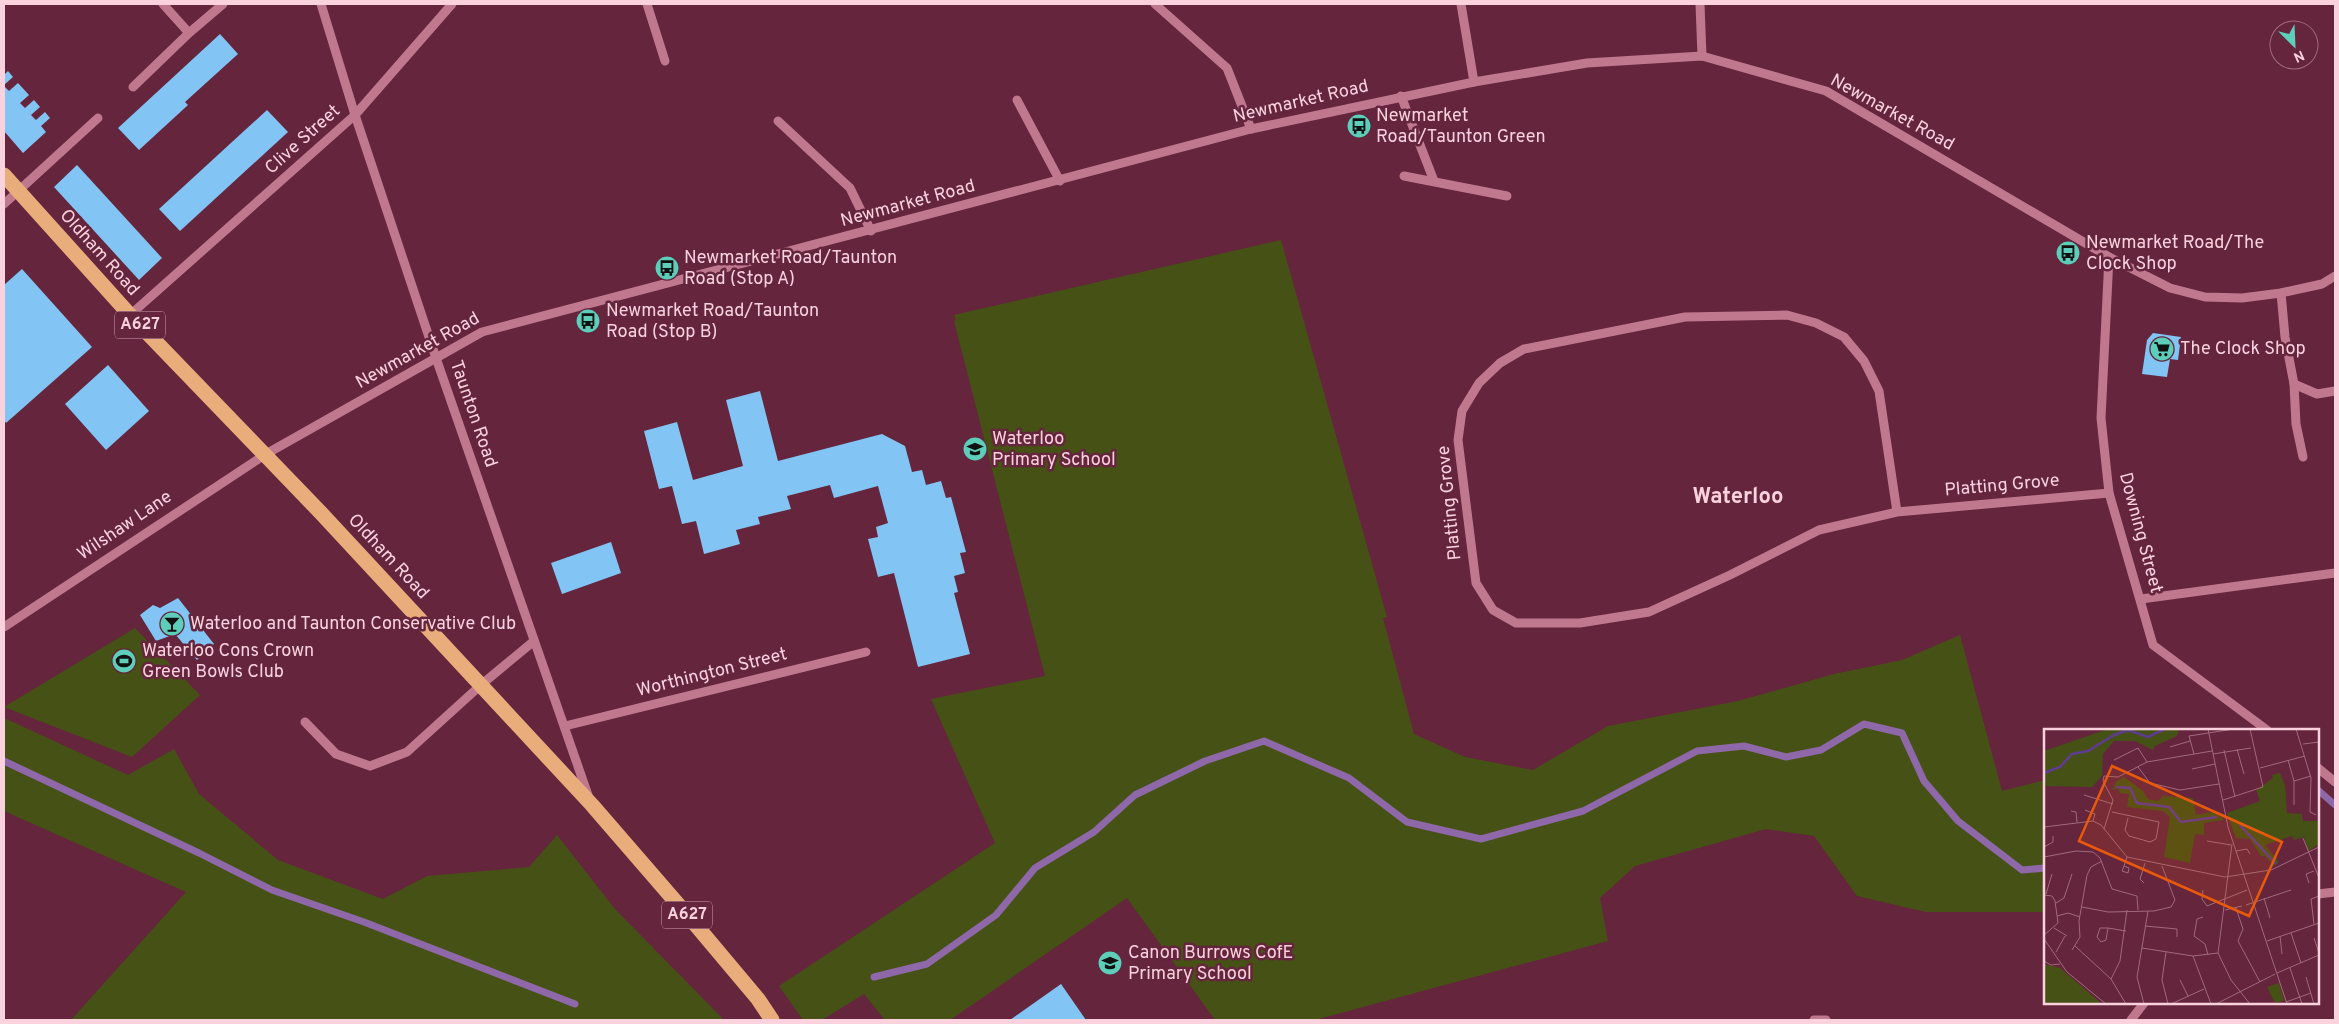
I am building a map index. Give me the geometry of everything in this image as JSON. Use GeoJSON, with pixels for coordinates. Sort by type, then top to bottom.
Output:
{"type":"FeatureCollection","features":[{"type":"Feature","properties":{"kind":"highway","name":"Oldham Road"},"geometry":{"type":"LineString","coordinates":[[4,175],[130,315],[266,454],[482,684],[592,805],[758,999],[772,1020]]}},
{"type":"Feature","properties":{"kind":"street"},"geometry":{"type":"LineString","coordinates":[[163,4],[189,33]]}},
{"type":"Feature","properties":{"kind":"street"},"geometry":{"type":"LineString","coordinates":[[133,87],[189,33],[223,4]]}},
{"type":"Feature","properties":{"kind":"street","name":"Taunton Road"},"geometry":{"type":"LineString","coordinates":[[322,4],[355,115],[436,358],[592,805]]}},
{"type":"Feature","properties":{"kind":"street","name":"Clive Street"},"geometry":{"type":"LineString","coordinates":[[130,315],[355,115],[452,4]]}},
{"type":"Feature","properties":{"kind":"street"},"geometry":{"type":"LineString","coordinates":[[648,4],[665,61]]}},
{"type":"Feature","properties":{"kind":"street"},"geometry":{"type":"LineString","coordinates":[[1156,4],[1227,68],[1251,130]]}},
{"type":"Feature","properties":{"kind":"street"},"geometry":{"type":"LineString","coordinates":[[1461,4],[1474,82]]}},
{"type":"Feature","properties":{"kind":"street"},"geometry":{"type":"LineString","coordinates":[[1700,4],[1702,56]]}},
{"type":"Feature","properties":{"kind":"street","name":"Newmarket Road"},"geometry":{"type":"LineString","coordinates":[[266,454],[482,332],[1251,130],[1401,96],[1587,63],[1702,56],[1826,91],[2109,257],[2170,288],[2206,297],[2242,298],[2281,293],[2322,284],[2335,276]]}},
{"type":"Feature","properties":{"kind":"street"},"geometry":{"type":"LineString","coordinates":[[1401,96],[1434,181]]}},
{"type":"Feature","properties":{"kind":"street"},"geometry":{"type":"LineString","coordinates":[[1017,100],[1060,181]]}},
{"type":"Feature","properties":{"kind":"street"},"geometry":{"type":"LineString","coordinates":[[4,204],[98,118]]}},
{"type":"Feature","properties":{"kind":"street"},"geometry":{"type":"LineString","coordinates":[[778,121],[850,188],[871,231]]}},
{"type":"Feature","properties":{"kind":"street"},"geometry":{"type":"LineString","coordinates":[[1404,176],[1507,196]]}},
{"type":"Feature","properties":{"kind":"street","name":"Downing Street"},"geometry":{"type":"LineString","coordinates":[[2109,257],[2101,418],[2109,494],[2153,645],[2266,729]]}},
{"type":"Feature","properties":{"kind":"street"},"geometry":{"type":"LineString","coordinates":[[2281,293],[2285,337],[2294,384],[2296,424],[2303,457]]}},
{"type":"Feature","properties":{"kind":"street","name":"Platting Grove"},"geometry":{"type":"LineString","coordinates":[[1897,512],[1879,391],[1864,361],[1844,337],[1816,323],[1787,315],[1686,317],[1524,349],[1500,363],[1479,383],[1462,411],[1458,440],[1476,583],[1493,610],[1516,623],[1580,623],[1649,612],[1730,575],[1819,530],[1897,512],[2109,494]]}},
{"type":"Feature","properties":{"kind":"street"},"geometry":{"type":"LineString","coordinates":[[2294,384],[2317,394],[2335,391]]}},
{"type":"Feature","properties":{"kind":"street","name":"Wilshaw Lane"},"geometry":{"type":"LineString","coordinates":[[4,627],[266,454]]}},
{"type":"Feature","properties":{"kind":"street"},"geometry":{"type":"LineString","coordinates":[[2141,599],[2335,573]]}},
{"type":"Feature","properties":{"kind":"street"},"geometry":{"type":"LineString","coordinates":[[305,722],[336,754],[370,766],[408,752],[482,684],[534,642]]}},
{"type":"Feature","properties":{"kind":"street","name":"Worthington Street"},"geometry":{"type":"LineString","coordinates":[[565,726],[866,652]]}},
{"type":"Feature","properties":{"kind":"street"},"geometry":{"type":"LineString","coordinates":[[2319,769],[2335,782]]}},
{"type":"Feature","properties":{"kind":"street"},"geometry":{"type":"LineString","coordinates":[[2319,894],[2335,892]]}},
{"type":"Feature","properties":{"kind":"street"},"geometry":{"type":"LineString","coordinates":[[2131,1020],[2143,1004]]}},
{"type":"Feature","properties":{"kind":"street"},"geometry":{"type":"LineString","coordinates":[[1814,1020],[1826,1020]]}},
{"type":"Feature","properties":{"kind":"green space"},"geometry":{"type":"Polygon","coordinates":[[[1281,240],[1387,617],[1383,618],[1414,734],[1465,757],[1533,770],[1608,726],[1738,701],[1834,674],[1902,660],[1960,635],[2002,791],[2044,780],[2044,912],[1926,912],[1857,896],[1814,836],[1766,829],[1635,866],[1600,898],[1608,941],[1315,1020],[1215,1020],[1127,898],[950,1020],[885,1020],[864,994],[822,1020],[803,1020],[779,986],[995,843],[931,699],[1045,676],[954,315],[1281,240]]]}},
{"type":"Feature","properties":{"kind":"green space","name":"Waterloo Cons Crown Green Bowls Club"},"geometry":{"type":"Polygon","coordinates":[[[135,628],[200,695],[132,757],[4,707],[135,628]]]}},
{"type":"Feature","properties":{"kind":"green space"},"geometry":{"type":"Polygon","coordinates":[[[4,718],[128,775],[174,749],[199,794],[278,860],[383,899],[427,876],[529,867],[557,835],[615,909],[724,1020],[71,1020],[186,892],[4,811],[4,718]]]}},
{"type":"Feature","properties":{"kind":"building"},"geometry":{"type":"Polygon","coordinates":[[[220,34],[238,54],[185,102],[188,105],[139,150],[118,128],[220,34]]]}},
{"type":"Feature","properties":{"kind":"building"},"geometry":{"type":"Polygon","coordinates":[[[8,71],[13,77],[4,85],[4,75],[8,71]]]}},
{"type":"Feature","properties":{"kind":"building"},"geometry":{"type":"Polygon","coordinates":[[[18,83],[29,95],[20,103],[25,108],[34,100],[40,107],[31,115],[36,120],[45,112],[50,118],[41,126],[46,132],[23,153],[4,131],[4,86],[9,91],[18,83]]]}},
{"type":"Feature","properties":{"kind":"building"},"geometry":{"type":"Polygon","coordinates":[[[267,110],[288,132],[180,231],[159,209],[267,110]]]}},
{"type":"Feature","properties":{"kind":"building"},"geometry":{"type":"Polygon","coordinates":[[[77,165],[162,258],[139,280],[54,187],[77,165]]]}},
{"type":"Feature","properties":{"kind":"building"},"geometry":{"type":"Polygon","coordinates":[[[22,269],[92,347],[6,423],[4,420],[4,285],[22,269]]]}},
{"type":"Feature","properties":{"kind":"building","name":"The Clock Shop"},"geometry":{"type":"Polygon","coordinates":[[[2153,333],[2181,337],[2178,360],[2170,359],[2167,377],[2142,374],[2147,340],[2153,333]]]}},
{"type":"Feature","properties":{"kind":"building"},"geometry":{"type":"Polygon","coordinates":[[[108,365],[149,411],[106,450],[65,404],[108,365]]]}},
{"type":"Feature","properties":{"kind":"building"},"geometry":{"type":"Polygon","coordinates":[[[760,391],[778,461],[882,434],[905,446],[912,472],[922,470],[926,485],[941,481],[946,498],[951,497],[966,552],[960,553],[965,573],[954,576],[958,592],[954,593],[970,654],[918,667],[894,573],[878,577],[868,539],[878,537],[876,527],[888,523],[878,486],[834,498],[830,485],[787,496],[791,509],[758,517],[760,524],[736,530],[740,544],[704,554],[696,521],[682,524],[672,486],[659,489],[644,431],[677,422],[693,480],[743,466],[726,400],[760,391]]]}},
{"type":"Feature","properties":{"kind":"building"},"geometry":{"type":"Polygon","coordinates":[[[611,542],[621,573],[562,594],[551,563],[611,542]]]}},
{"type":"Feature","properties":{"kind":"building","name":"Waterloo and Taunton Conservative Club"},"geometry":{"type":"Polygon","coordinates":[[[178,598],[214,644],[197,660],[175,634],[156,641],[140,615],[153,605],[160,608],[178,598]]]}},
{"type":"Feature","properties":{"kind":"building"},"geometry":{"type":"Polygon","coordinates":[[[1061,984],[1086,1020],[1010,1020],[1061,984]]]}},
{"type":"Feature","properties":{"kind":"waterway"},"geometry":{"type":"LineString","coordinates":[[874,977],[927,964],[996,915],[1035,868],[1094,832],[1135,795],[1205,761],[1264,741],[1349,778],[1407,822],[1481,839],[1583,811],[1697,751],[1744,746],[1786,757],[1821,750],[1864,724],[1902,733],[1924,781],[1958,821],[2022,870],[2044,868]]}},
{"type":"Feature","properties":{"kind":"waterway"},"geometry":{"type":"LineString","coordinates":[[4,761],[199,853],[272,890],[364,922],[575,1004]]}},
{"type":"Feature","properties":{"kind":"waterway"},"geometry":{"type":"LineString","coordinates":[[2319,791],[2335,805]]}},
{"type":"Feature","properties":{"kind":"place","name":"Newmarket Road/Taunton Green"},"geometry":{"type":"Point","coordinates":[1359,126]}},
{"type":"Feature","properties":{"kind":"place","name":"Newmarket Road/The Clock Shop"},"geometry":{"type":"Point","coordinates":[2068,253]}},
{"type":"Feature","properties":{"kind":"place","name":"Newmarket Road/Taunton Road (Stop A)"},"geometry":{"type":"Point","coordinates":[667,268]}},
{"type":"Feature","properties":{"kind":"place","name":"Newmarket Road/Taunton Road (Stop B)"},"geometry":{"type":"Point","coordinates":[588,321]}},
{"type":"Feature","properties":{"kind":"place","name":"The Clock Shop"},"geometry":{"type":"Point","coordinates":[2162,349]}},
{"type":"Feature","properties":{"kind":"place","name":"Waterloo Primary School"},"geometry":{"type":"Point","coordinates":[975,449]}},
{"type":"Feature","properties":{"kind":"place","name":"Waterloo and Taunton Conservative Club"},"geometry":{"type":"Point","coordinates":[172,624]}},
{"type":"Feature","properties":{"kind":"place","name":"Waterloo Cons Crown Green Bowls Club"},"geometry":{"type":"Point","coordinates":[124,661]}},
{"type":"Feature","properties":{"kind":"place","name":"Canon Burrows CofE Primary School"},"geometry":{"type":"Point","coordinates":[1110,963]}},
{"type":"Feature","properties":{"kind":"district","name":"Waterloo"},"geometry":{"type":"Point","coordinates":[1738,497]}}]}
